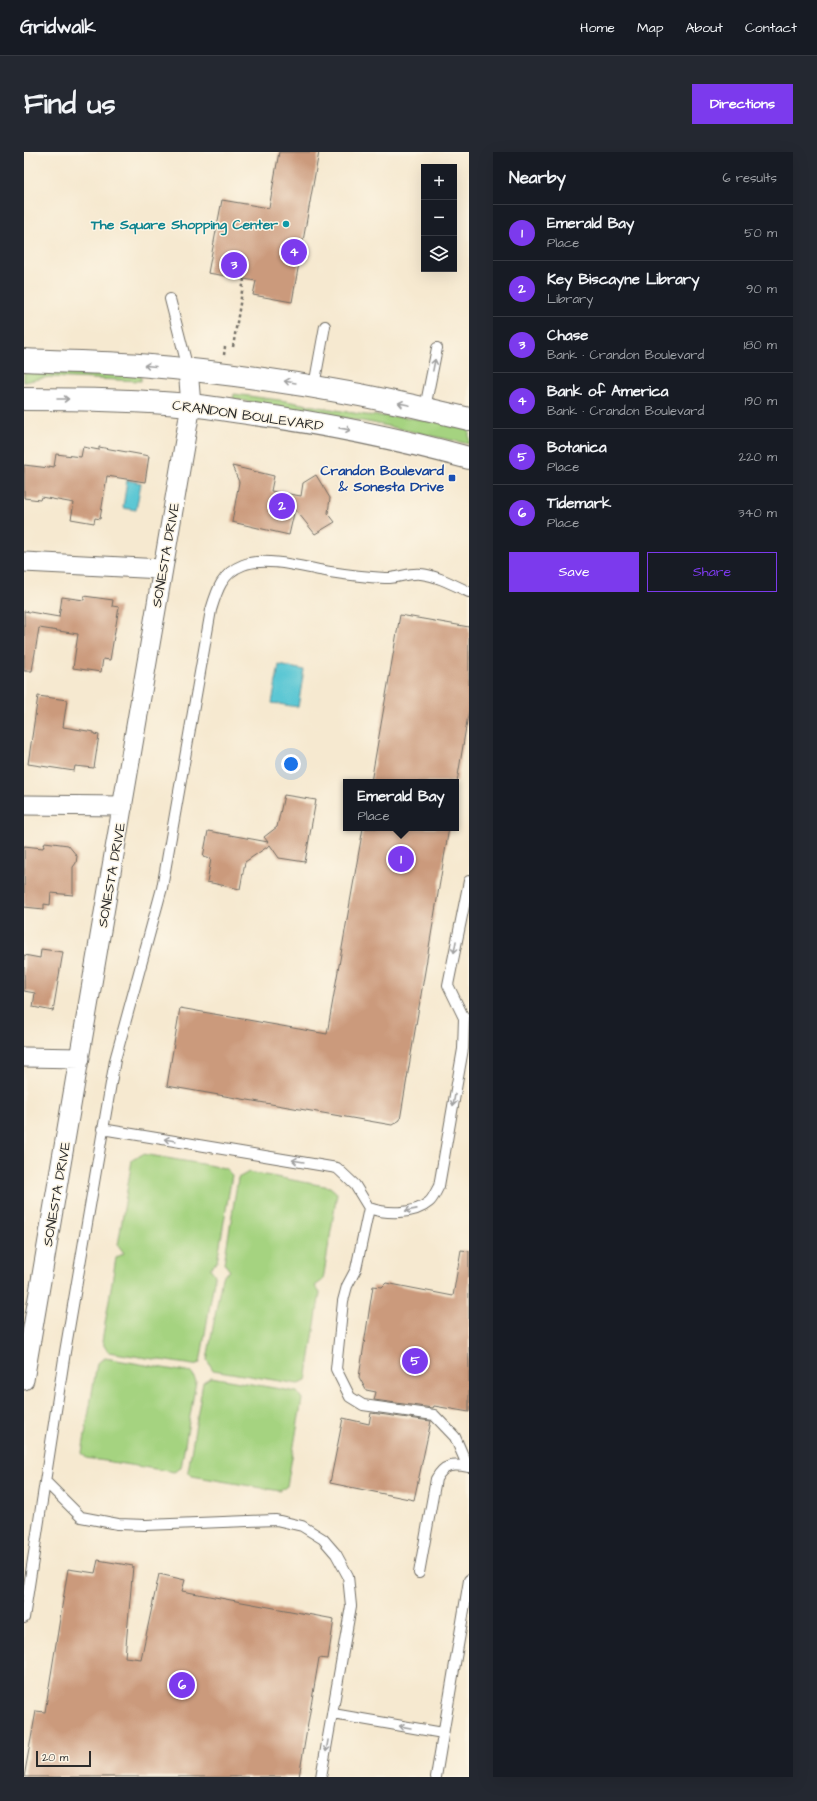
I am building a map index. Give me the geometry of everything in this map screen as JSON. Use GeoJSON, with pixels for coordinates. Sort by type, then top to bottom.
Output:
{"type":"FeatureCollection","features":[{"type":"Feature","properties":{"kind":"main road"},"geometry":{"type":"LineString","coordinates":[[24,360],[188,369],[314,386],[425,408],[469,419]]}},
{"type":"Feature","properties":{"kind":"main road","name":"CRANDON BOULEVARD"},"geometry":{"type":"LineString","coordinates":[[24,399],[98,399],[191,405],[343,428],[415,443],[469,458]]}},
{"type":"Feature","properties":{"kind":"street","name":"SONESTA DRIVE"},"geometry":{"type":"LineString","coordinates":[[24,1380],[30,1309],[80,1058],[191,405],[188,369]]}},
{"type":"Feature","properties":{"kind":"street"},"geometry":{"type":"LineString","coordinates":[[24,562],[162,569]]}},
{"type":"Feature","properties":{"kind":"street"},"geometry":{"type":"LineString","coordinates":[[24,805],[123,806]]}},
{"type":"Feature","properties":{"kind":"street"},"geometry":{"type":"LineString","coordinates":[[24,1057],[80,1058]]}},
{"type":"Feature","properties":{"kind":"lane"},"geometry":{"type":"LineString","coordinates":[[170,299],[188,369]]}},
{"type":"Feature","properties":{"kind":"lane"},"geometry":{"type":"LineString","coordinates":[[314,386],[325,326]]}},
{"type":"Feature","properties":{"kind":"lane"},"geometry":{"type":"LineString","coordinates":[[425,408],[437,348]]}},
{"type":"Feature","properties":{"kind":"lane"},"geometry":{"type":"LineString","coordinates":[[24,1618],[65,1352],[102,1129],[115,1060],[162,888],[211,610],[217,588],[228,574],[244,565],[260,562],[274,562],[356,576],[389,579],[419,573],[437,577],[469,592]]}},
{"type":"Feature","properties":{"kind":"lane"},"geometry":{"type":"LineString","coordinates":[[102,1129],[337,1168],[355,1185],[369,1208],[380,1212],[401,1212],[420,1208],[430,1202],[439,1186],[466,1049],[464,1018],[448,984],[469,882]]}},
{"type":"Feature","properties":{"kind":"lane"},"geometry":{"type":"LineString","coordinates":[[369,1208],[356,1269],[347,1286],[343,1301],[336,1369],[350,1397],[362,1405],[434,1415],[454,1437],[469,1467],[448,1466],[440,1471],[436,1479],[419,1573]]}},
{"type":"Feature","properties":{"kind":"lane"},"geometry":{"type":"LineString","coordinates":[[46,1482],[81,1517],[118,1524],[146,1526],[276,1520],[302,1526],[323,1540],[336,1554],[348,1576],[351,1606],[321,1777]]}},
{"type":"Feature","properties":{"kind":"lane"},"geometry":{"type":"LineString","coordinates":[[436,1777],[469,1580]]}},
{"type":"Feature","properties":{"kind":"lane"},"geometry":{"type":"LineString","coordinates":[[333,1714],[443,1733]]}},
{"type":"Feature","properties":{"kind":"path"},"geometry":{"type":"LineString","coordinates":[[233,347],[244,280]]}},
{"type":"Feature","properties":{"kind":"green space"},"geometry":{"type":"Polygon","coordinates":[[[24,371],[141,376],[141,381],[49,377],[24,382],[24,371]]]}},
{"type":"Feature","properties":{"kind":"green space"},"geometry":{"type":"Polygon","coordinates":[[[234,394],[286,401],[365,415],[405,417],[436,422],[469,430],[469,444],[373,423],[233,399],[234,394]]]}},
{"type":"Feature","properties":{"kind":"green space"},"geometry":{"type":"Polygon","coordinates":[[[143,1154],[225,1168],[232,1175],[217,1262],[210,1268],[215,1275],[200,1363],[193,1365],[108,1352],[102,1342],[116,1258],[124,1253],[118,1245],[132,1160],[143,1154]]]}},
{"type":"Feature","properties":{"kind":"green space"},"geometry":{"type":"Polygon","coordinates":[[[249,1172],[330,1187],[337,1193],[323,1280],[315,1286],[320,1293],[306,1381],[298,1384],[213,1370],[207,1360],[222,1277],[230,1271],[224,1263],[238,1178],[249,1172]]]}},
{"type":"Feature","properties":{"kind":"green space"},"geometry":{"type":"Polygon","coordinates":[[[105,1358],[192,1373],[196,1381],[181,1468],[174,1472],[86,1458],[82,1453],[97,1363],[105,1358]]]}},
{"type":"Feature","properties":{"kind":"green space"},"geometry":{"type":"Polygon","coordinates":[[[211,1377],[297,1392],[302,1399],[287,1486],[280,1491],[192,1476],[188,1471],[203,1382],[211,1377]]]}},
{"type":"Feature","properties":{"kind":"water"},"geometry":{"type":"Polygon","coordinates":[[[127,480],[141,483],[136,510],[123,508],[127,480]]]}},
{"type":"Feature","properties":{"kind":"water"},"geometry":{"type":"Polygon","coordinates":[[[279,665],[304,670],[298,707],[272,703],[279,665]]]}},
{"type":"Feature","properties":{"kind":"building","name":"The Square Shopping Center"},"geometry":{"type":"Polygon","coordinates":[[[279,152],[319,152],[292,302],[253,295],[256,281],[208,273],[222,200],[269,208],[279,152]]]}},
{"type":"Feature","properties":{"kind":"building"},"geometry":{"type":"Polygon","coordinates":[[[83,447],[99,450],[99,447],[149,456],[145,482],[107,476],[100,519],[95,518],[94,523],[71,519],[74,503],[41,497],[40,500],[24,498],[24,465],[49,468],[49,466],[54,467],[56,454],[81,457],[83,447]]]}},
{"type":"Feature","properties":{"kind":"building"},"geometry":{"type":"Polygon","coordinates":[[[232,466],[274,476],[271,491],[301,496],[303,483],[316,475],[330,498],[328,513],[335,522],[315,534],[295,509],[289,535],[232,522],[239,482],[232,466]]]}},
{"type":"Feature","properties":{"kind":"building"},"geometry":{"type":"Polygon","coordinates":[[[84,596],[113,600],[112,606],[119,607],[110,660],[103,659],[101,672],[73,668],[78,634],[39,628],[32,671],[24,671],[24,611],[59,617],[62,597],[84,600],[84,596]]]}},
{"type":"Feature","properties":{"kind":"building"},"geometry":{"type":"Polygon","coordinates":[[[400,615],[469,627],[469,709],[457,779],[372,779],[400,615]]]}},
{"type":"Feature","properties":{"kind":"building"},"geometry":{"type":"Polygon","coordinates":[[[38,696],[67,700],[63,727],[94,732],[94,734],[99,735],[94,768],[75,766],[74,771],[28,764],[38,696]]]}},
{"type":"Feature","properties":{"kind":"building"},"geometry":{"type":"Polygon","coordinates":[[[284,795],[316,800],[305,862],[279,858],[270,845],[245,862],[240,889],[207,882],[211,859],[203,857],[208,831],[268,842],[264,837],[277,827],[284,795]]]}},
{"type":"Feature","properties":{"kind":"building"},"geometry":{"type":"Polygon","coordinates":[[[362,831],[448,831],[400,1120],[392,1125],[167,1086],[180,1008],[327,1034],[362,831]]]}},
{"type":"Feature","properties":{"kind":"building"},"geometry":{"type":"Polygon","coordinates":[[[45,842],[68,845],[77,856],[76,863],[73,867],[73,895],[51,893],[50,905],[44,904],[44,909],[24,907],[24,846],[43,848],[45,842]]]}},
{"type":"Feature","properties":{"kind":"building"},"geometry":{"type":"Polygon","coordinates":[[[41,949],[63,952],[53,1011],[33,1007],[35,993],[24,991],[24,955],[40,958],[41,949]]]}},
{"type":"Feature","properties":{"kind":"building"},"geometry":{"type":"Polygon","coordinates":[[[461,1250],[469,1251],[469,1412],[434,1406],[433,1408],[374,1400],[376,1392],[366,1390],[359,1377],[373,1286],[382,1287],[386,1283],[453,1296],[461,1250]]]}},
{"type":"Feature","properties":{"kind":"building"},"geometry":{"type":"Polygon","coordinates":[[[371,1413],[431,1421],[414,1500],[330,1483],[343,1418],[369,1424],[371,1413]]]}},
{"type":"Feature","properties":{"kind":"building"},"geometry":{"type":"Polygon","coordinates":[[[98,1560],[133,1566],[125,1657],[141,1659],[159,1574],[185,1580],[182,1591],[334,1619],[328,1659],[319,1658],[299,1777],[24,1777],[36,1711],[45,1712],[68,1569],[95,1573],[98,1560]]]}},
{"type":"Feature","properties":{"kind":"place","name":"The Square Shopping Center"},"geometry":{"type":"Point","coordinates":[286,224]}},
{"type":"Feature","properties":{"kind":"place","name":"Bank of America"},"geometry":{"type":"Point","coordinates":[294,252]}},
{"type":"Feature","properties":{"kind":"place","name":"Chase"},"geometry":{"type":"Point","coordinates":[234,265]}},
{"type":"Feature","properties":{"kind":"place","name":"Crandon Boulevard & Sonesta Drive"},"geometry":{"type":"Point","coordinates":[452,478]}},
{"type":"Feature","properties":{"kind":"place","name":"Key Biscayne Library"},"geometry":{"type":"Point","coordinates":[282,506]}},
{"type":"Feature","properties":{"kind":"place","name":"Emerald Bay"},"geometry":{"type":"Point","coordinates":[401,859]}},
{"type":"Feature","properties":{"kind":"place","name":"Botanica"},"geometry":{"type":"Point","coordinates":[415,1361]}},
{"type":"Feature","properties":{"kind":"place","name":"Tidemark"},"geometry":{"type":"Point","coordinates":[182,1685]}}]}
